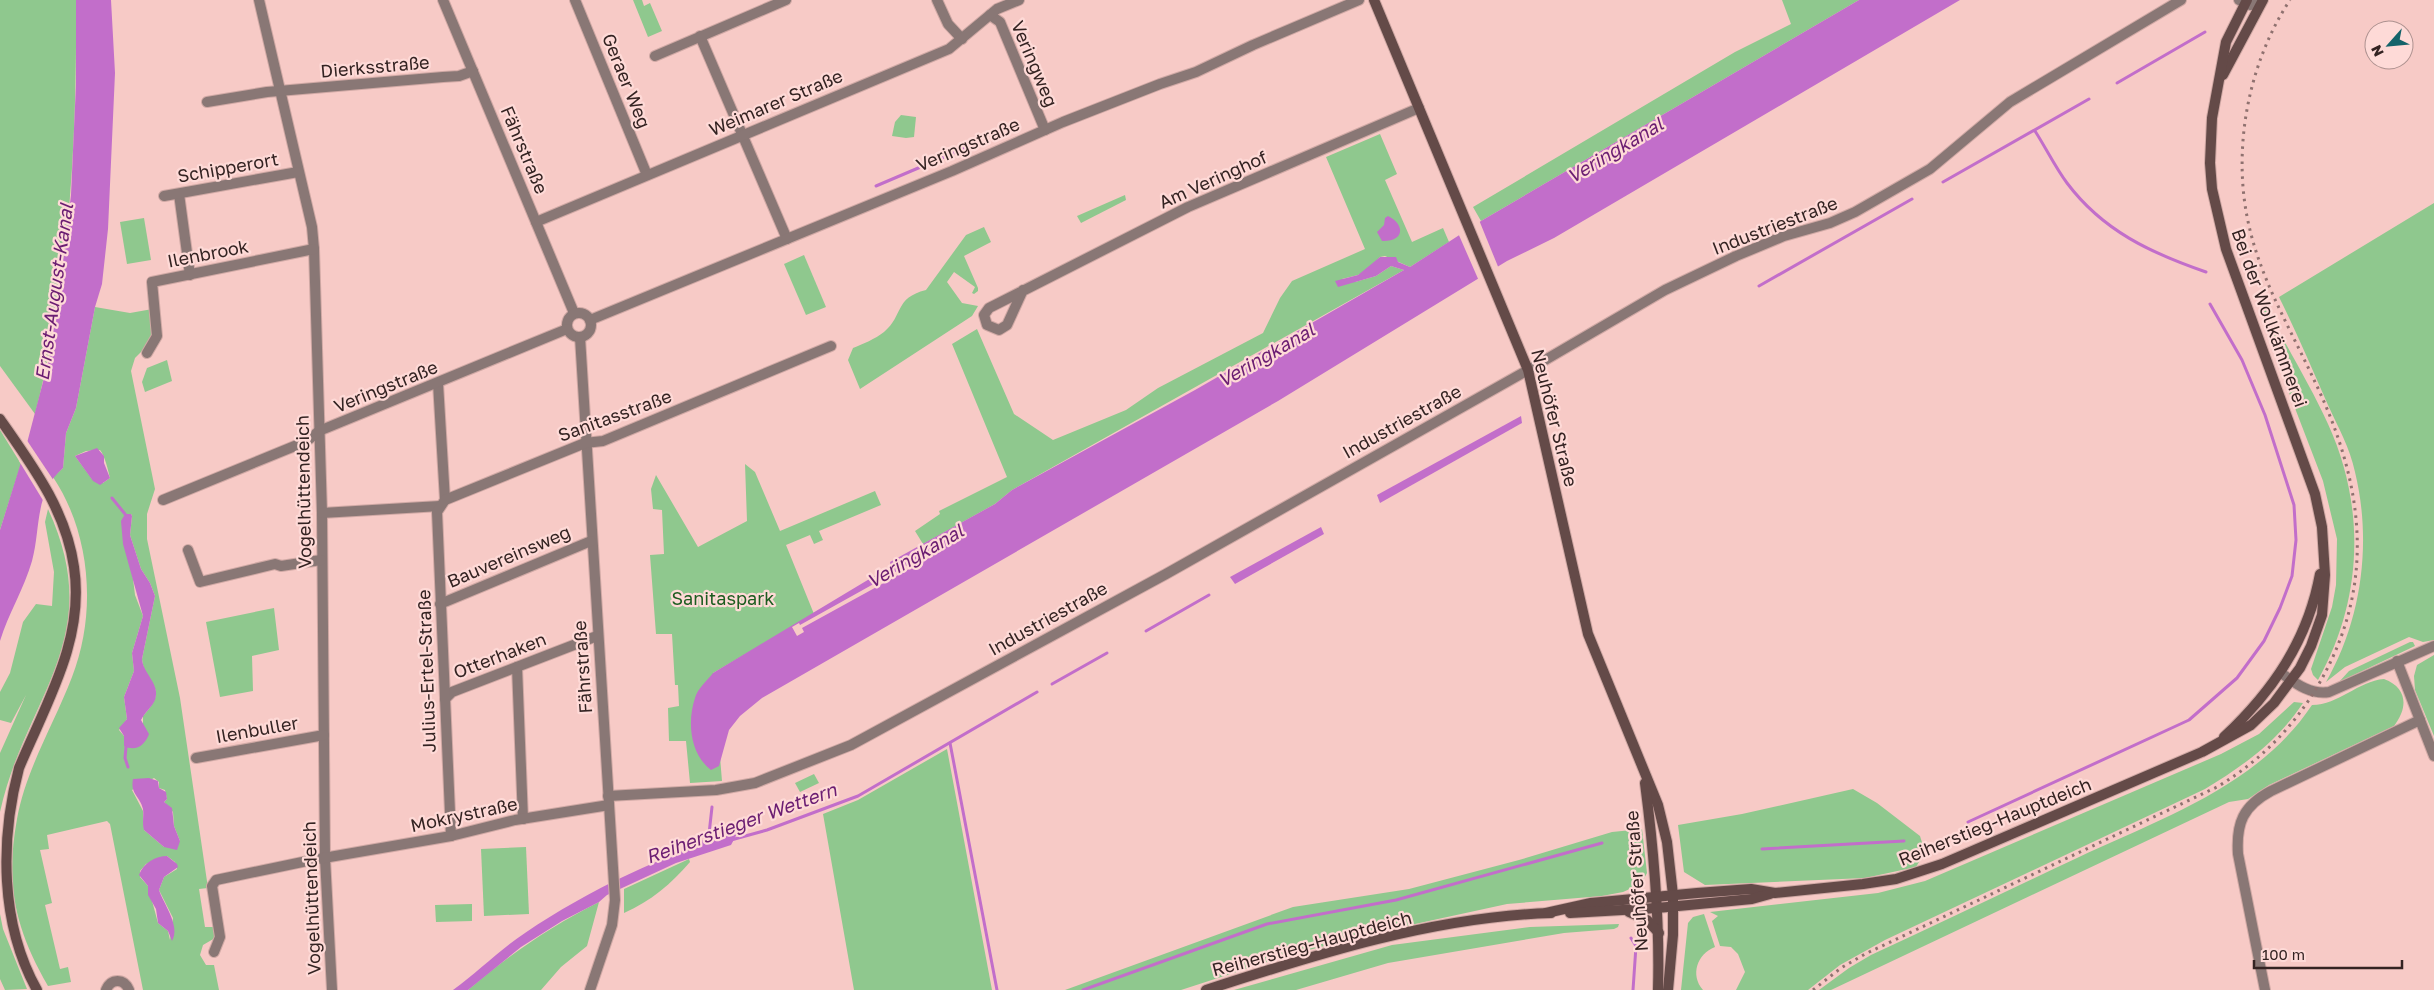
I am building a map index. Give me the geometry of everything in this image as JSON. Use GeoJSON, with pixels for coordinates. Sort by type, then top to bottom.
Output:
{"type":"FeatureCollection","features":[{"type":"Feature","properties":{"kind":"main road","name":"Neuhöfer Straße"},"geometry":{"type":"LineString","coordinates":[[1374,0],[1528,370],[1588,634],[1644,769],[1663,822],[1674,907],[1668,990]]}},
{"type":"Feature","properties":{"kind":"main road","name":"Bei der Wollkämmerei"},"geometry":{"type":"LineString","coordinates":[[2216,744],[2251,725],[2274,703],[2292,681],[2311,646],[2322,615],[2325,575],[2320,511],[2313,486],[2219,228],[2212,189],[2210,163],[2212,118],[2226,42],[2244,1]]}},
{"type":"Feature","properties":{"kind":"main road","name":"Bei der Wollkämmerei"},"geometry":{"type":"LineString","coordinates":[[2219,82],[2262,2]]}},
{"type":"Feature","properties":{"kind":"main road"},"geometry":{"type":"LineString","coordinates":[[0,419],[52,498],[64,524],[74,567],[76,605],[72,634],[60,676],[10,793],[0,851],[5,915],[16,950],[37,990]]}},
{"type":"Feature","properties":{"kind":"main road","name":"Bei der Wollkämmerei"},"geometry":{"type":"LineString","coordinates":[[2216,744],[2246,716],[2281,673],[2293,653],[2307,622],[2323,560]]}},
{"type":"Feature","properties":{"kind":"main road","name":"Reiherstieg-Hauptdeich"},"geometry":{"type":"LineString","coordinates":[[1206,990],[1364,942],[1492,916],[1625,911],[1674,907],[1752,899],[1775,893],[1896,879],[1918,873],[2172,766],[2216,744]]}},
{"type":"Feature","properties":{"kind":"main road","name":"Neuhöfer Straße"},"geometry":{"type":"LineString","coordinates":[[1644,769],[1657,897],[1659,933],[1658,990]]}},
{"type":"Feature","properties":{"kind":"main road","name":"Reiherstieg-Hauptdeich"},"geometry":{"type":"LineString","coordinates":[[1546,913],[1591,904],[1673,895],[1750,890],[1775,893]]}},
{"type":"Feature","properties":{"kind":"main road"},"geometry":{"type":"LineString","coordinates":[[1625,911],[1647,920],[1659,933]]}},
{"type":"Feature","properties":{"kind":"street","name":"Vogelhüttendeich"},"geometry":{"type":"LineString","coordinates":[[259,0],[312,227],[314,249],[322,513],[325,858],[332,990]]}},
{"type":"Feature","properties":{"kind":"street","name":"Fährstraße"},"geometry":{"type":"LineString","coordinates":[[443,0],[574,314]]}},
{"type":"Feature","properties":{"kind":"street","name":"Geraer Weg"},"geometry":{"type":"LineString","coordinates":[[575,0],[647,175]]}},
{"type":"Feature","properties":{"kind":"street"},"geometry":{"type":"LineString","coordinates":[[655,56],[786,0]]}},
{"type":"Feature","properties":{"kind":"street"},"geometry":{"type":"LineString","coordinates":[[937,0],[948,24],[962,39]]}},
{"type":"Feature","properties":{"kind":"street","name":"Weimarer Straße"},"geometry":{"type":"LineString","coordinates":[[536,222],[949,49],[990,15],[1019,0]]}},
{"type":"Feature","properties":{"kind":"street","name":"Veringstraße"},"geometry":{"type":"LineString","coordinates":[[590,320],[994,153],[1045,130],[1160,84],[1196,72],[1253,45],[1359,0]]}},
{"type":"Feature","properties":{"kind":"street","name":"Industriestraße"},"geometry":{"type":"LineString","coordinates":[[608,800],[716,790],[755,783],[851,745],[1166,574],[1528,370],[1665,290],[1731,258],[1784,236],[1830,223],[1861,209],[1930,169],[2016,98],[2181,0]]}},
{"type":"Feature","properties":{"kind":"street"},"geometry":{"type":"LineString","coordinates":[[2244,1],[2262,2]]}},
{"type":"Feature","properties":{"kind":"street","name":"Veringweg"},"geometry":{"type":"LineString","coordinates":[[990,15],[1000,22],[1045,130]]}},
{"type":"Feature","properties":{"kind":"street"},"geometry":{"type":"LineString","coordinates":[[700,36],[787,239]]}},
{"type":"Feature","properties":{"kind":"street","name":"Dierksstraße"},"geometry":{"type":"LineString","coordinates":[[207,102],[280,91],[459,76],[473,71]]}},
{"type":"Feature","properties":{"kind":"street","name":"Am Veringhof"},"geometry":{"type":"LineString","coordinates":[[1024,290],[1188,207],[1419,108]]}},
{"type":"Feature","properties":{"kind":"street","name":"Schipperort"},"geometry":{"type":"LineString","coordinates":[[164,196],[298,172]]}},
{"type":"Feature","properties":{"kind":"street"},"geometry":{"type":"LineString","coordinates":[[179,194],[190,275]]}},
{"type":"Feature","properties":{"kind":"street","name":"Ilenbrook"},"geometry":{"type":"LineString","coordinates":[[147,354],[157,336],[152,282],[314,249]]}},
{"type":"Feature","properties":{"kind":"street"},"geometry":{"type":"LineString","coordinates":[[574,314],[584,314],[590,320],[589,332],[580,337],[572,335],[567,329],[568,320],[574,314]]}},
{"type":"Feature","properties":{"kind":"street","name":"Veringstraße"},"geometry":{"type":"LineString","coordinates":[[163,500],[307,441],[319,431],[567,329]]}},
{"type":"Feature","properties":{"kind":"street","name":"Fährstraße"},"geometry":{"type":"LineString","coordinates":[[580,337],[591,541],[615,900],[612,925],[590,990]]}},
{"type":"Feature","properties":{"kind":"street","name":"Sanitasstraße"},"geometry":{"type":"LineString","coordinates":[[322,513],[442,503],[585,443],[603,441],[831,346]]}},
{"type":"Feature","properties":{"kind":"street","name":"Julius-Ertel-Straße"},"geometry":{"type":"LineString","coordinates":[[438,383],[442,503],[437,512],[451,836]]}},
{"type":"Feature","properties":{"kind":"street","name":"Bauvereinsweg"},"geometry":{"type":"LineString","coordinates":[[440,604],[591,541]]}},
{"type":"Feature","properties":{"kind":"street"},"geometry":{"type":"LineString","coordinates":[[188,550],[200,582],[275,564],[281,566],[321,560]]}},
{"type":"Feature","properties":{"kind":"street","name":"Otterhaken"},"geometry":{"type":"LineString","coordinates":[[445,699],[452,692],[597,636]]}},
{"type":"Feature","properties":{"kind":"street"},"geometry":{"type":"LineString","coordinates":[[2281,673],[2292,681],[2318,693],[2329,692],[2434,646]]}},
{"type":"Feature","properties":{"kind":"street"},"geometry":{"type":"LineString","coordinates":[[2397,661],[2434,756]]}},
{"type":"Feature","properties":{"kind":"street"},"geometry":{"type":"LineString","coordinates":[[517,667],[523,819]]}},
{"type":"Feature","properties":{"kind":"street"},"geometry":{"type":"LineString","coordinates":[[2264,990],[2238,854],[2237,832],[2244,816],[2256,799],[2276,788],[2420,720]]}},
{"type":"Feature","properties":{"kind":"street","name":"Ilenbuller"},"geometry":{"type":"LineString","coordinates":[[196,758],[324,734]]}},
{"type":"Feature","properties":{"kind":"street","name":"Mokrystraße"},"geometry":{"type":"LineString","coordinates":[[214,952],[220,937],[212,886],[216,880],[325,858],[451,836],[608,800]]}},
{"type":"Feature","properties":{"kind":"street"},"geometry":{"type":"LineString","coordinates":[[106,990],[109,984],[118,981],[124,983],[129,990]]}},
{"type":"Feature","properties":{"kind":"green space"},"geometry":{"type":"Polygon","coordinates":[[[0,0],[76,0],[73,156],[64,260],[47,363],[35,414],[0,366],[0,0]]]}},
{"type":"Feature","properties":{"kind":"green space"},"geometry":{"type":"Polygon","coordinates":[[[633,0],[642,0],[644,6],[650,3],[662,31],[648,37],[633,0]]]}},
{"type":"Feature","properties":{"kind":"green space"},"geometry":{"type":"Polygon","coordinates":[[[1782,0],[1859,0],[1481,221],[1473,207],[1735,52],[1791,24],[1782,0]]]}},
{"type":"Feature","properties":{"kind":"green space"},"geometry":{"type":"Polygon","coordinates":[[[901,115],[916,117],[914,137],[892,136],[895,122],[901,115]]]}},
{"type":"Feature","properties":{"kind":"green space"},"geometry":{"type":"Polygon","coordinates":[[[1380,134],[1397,174],[1385,180],[1412,242],[1443,228],[1449,242],[1410,267],[1385,256],[1380,257],[1366,271],[1342,279],[1355,282],[1376,276],[1391,266],[1404,270],[1012,490],[995,504],[923,544],[915,531],[940,514],[939,511],[1007,477],[952,344],[977,329],[1014,414],[1053,440],[1126,410],[1158,388],[1263,333],[1280,298],[1292,281],[1365,249],[1326,157],[1380,134]]]}},
{"type":"Feature","properties":{"kind":"green space"},"geometry":{"type":"Polygon","coordinates":[[[1125,195],[1126,200],[1081,223],[1077,216],[1125,195]]]}},
{"type":"Feature","properties":{"kind":"green space"},"geometry":{"type":"Polygon","coordinates":[[[2434,203],[2434,640],[2423,642],[2409,637],[2345,667],[2326,682],[2348,632],[2360,580],[2363,553],[2363,525],[2360,499],[2353,463],[2347,446],[2279,297],[2434,203]]]}},
{"type":"Feature","properties":{"kind":"green space"},"geometry":{"type":"Polygon","coordinates":[[[144,218],[151,260],[127,264],[120,222],[144,218]]]}},
{"type":"Feature","properties":{"kind":"green space"},"geometry":{"type":"Polygon","coordinates":[[[984,227],[991,242],[964,256],[978,291],[974,294],[972,293],[975,287],[954,272],[947,282],[962,303],[978,306],[972,316],[860,389],[848,360],[853,348],[884,332],[895,319],[904,302],[916,293],[926,290],[966,235],[984,227]]]}},
{"type":"Feature","properties":{"kind":"green space"},"geometry":{"type":"Polygon","coordinates":[[[804,255],[826,307],[806,315],[784,264],[804,255]]]}},
{"type":"Feature","properties":{"kind":"green space"},"geometry":{"type":"Polygon","coordinates":[[[2259,295],[2261,295],[2328,424],[2349,488],[2353,520],[2354,553],[2351,586],[2344,618],[2333,649],[2318,680],[2313,675],[2311,669],[2332,607],[2336,585],[2337,539],[2323,481],[2283,377],[2259,295]]]}},
{"type":"Feature","properties":{"kind":"green space"},"geometry":{"type":"Polygon","coordinates":[[[95,307],[130,313],[158,308],[160,333],[135,358],[131,371],[155,489],[147,514],[147,539],[180,698],[208,888],[199,889],[205,927],[213,927],[215,938],[203,945],[200,955],[206,965],[214,965],[219,990],[143,990],[110,824],[107,821],[47,835],[49,849],[40,850],[52,903],[45,905],[60,969],[68,967],[71,982],[48,986],[28,945],[16,906],[12,864],[21,800],[34,764],[72,677],[85,627],[87,601],[86,574],[82,548],[76,523],[66,499],[53,477],[63,468],[66,433],[76,408],[95,307]],[[100,450],[86,451],[75,456],[92,479],[103,483],[110,478],[102,453],[100,450]],[[125,514],[135,595],[143,616],[132,653],[134,671],[124,697],[127,719],[119,730],[124,736],[124,742],[143,723],[143,716],[151,706],[156,692],[144,668],[142,659],[155,596],[150,583],[141,569],[130,535],[132,516],[131,514],[125,514]],[[154,778],[132,790],[143,811],[144,830],[164,847],[180,841],[174,826],[173,812],[164,802],[167,799],[165,790],[159,788],[159,782],[154,778]],[[167,856],[146,864],[140,871],[140,877],[148,886],[158,923],[168,931],[170,940],[173,918],[159,890],[164,877],[177,869],[175,862],[167,856]]]}},
{"type":"Feature","properties":{"kind":"green space"},"geometry":{"type":"Polygon","coordinates":[[[167,360],[172,381],[145,392],[142,382],[147,368],[167,360]]]}},
{"type":"Feature","properties":{"kind":"green space"},"geometry":{"type":"Polygon","coordinates":[[[0,430],[21,464],[0,530],[0,430]]]}},
{"type":"Feature","properties":{"kind":"green space","name":"Sanitaspark"},"geometry":{"type":"Polygon","coordinates":[[[745,464],[755,472],[780,531],[875,491],[881,505],[819,531],[823,540],[814,544],[810,535],[786,545],[814,614],[713,673],[722,781],[690,783],[686,741],[669,741],[668,708],[679,706],[678,685],[675,685],[672,634],[656,634],[650,555],[664,554],[662,510],[653,509],[651,489],[656,475],[698,547],[747,521],[745,464]]]}},
{"type":"Feature","properties":{"kind":"green space"},"geometry":{"type":"Polygon","coordinates":[[[48,509],[64,555],[69,595],[66,631],[56,665],[12,771],[0,812],[0,753],[26,695],[11,723],[0,720],[0,692],[10,673],[23,622],[36,604],[52,606],[54,572],[45,522],[48,509]]]}},
{"type":"Feature","properties":{"kind":"green space"},"geometry":{"type":"Polygon","coordinates":[[[274,608],[279,650],[252,656],[253,691],[220,697],[206,622],[274,608]]]}},
{"type":"Feature","properties":{"kind":"green space"},"geometry":{"type":"Polygon","coordinates":[[[2413,642],[2415,646],[2339,682],[2349,671],[2413,642]]]}},
{"type":"Feature","properties":{"kind":"green space"},"geometry":{"type":"Polygon","coordinates":[[[2434,655],[2434,736],[2415,690],[2414,676],[2417,665],[2434,655]]]}},
{"type":"Feature","properties":{"kind":"green space"},"geometry":{"type":"Polygon","coordinates":[[[2384,679],[2398,688],[2403,699],[2402,712],[2394,726],[2269,785],[2248,799],[2229,802],[1831,990],[1819,990],[1871,955],[2206,797],[2264,757],[2290,733],[2312,705],[2331,701],[2366,684],[2384,679]]]}},
{"type":"Feature","properties":{"kind":"green space"},"geometry":{"type":"Polygon","coordinates":[[[2294,702],[2303,703],[2271,741],[2246,762],[2205,789],[1885,940],[1840,965],[1808,990],[1736,990],[1745,972],[1738,954],[1731,947],[1720,946],[1712,921],[1718,916],[1710,912],[1878,893],[1925,881],[2221,754],[2259,734],[2294,702]]]}},
{"type":"Feature","properties":{"kind":"green space"},"geometry":{"type":"Polygon","coordinates":[[[947,749],[992,990],[854,990],[823,814],[858,800],[947,749]]]}},
{"type":"Feature","properties":{"kind":"green space"},"geometry":{"type":"Polygon","coordinates":[[[814,774],[819,783],[800,792],[795,783],[814,774]]]}},
{"type":"Feature","properties":{"kind":"green space"},"geometry":{"type":"Polygon","coordinates":[[[1853,789],[1877,803],[1920,836],[1925,852],[1916,867],[1865,878],[1705,885],[1684,872],[1678,825],[1742,814],[1853,789]]]}},
{"type":"Feature","properties":{"kind":"green space"},"geometry":{"type":"Polygon","coordinates":[[[1642,829],[1647,873],[1641,884],[1623,892],[1602,896],[1507,904],[1392,929],[1289,955],[1181,990],[1065,990],[1293,907],[1409,889],[1519,860],[1612,832],[1642,829]]]}},
{"type":"Feature","properties":{"kind":"green space"},"geometry":{"type":"Polygon","coordinates":[[[526,847],[529,914],[484,916],[481,849],[526,847]]]}},
{"type":"Feature","properties":{"kind":"green space"},"geometry":{"type":"Polygon","coordinates":[[[689,859],[690,862],[668,885],[643,903],[624,913],[624,889],[689,859]]]}},
{"type":"Feature","properties":{"kind":"green space"},"geometry":{"type":"Polygon","coordinates":[[[599,902],[587,946],[561,967],[541,990],[468,990],[531,942],[599,902]]]}},
{"type":"Feature","properties":{"kind":"green space"},"geometry":{"type":"Polygon","coordinates":[[[472,904],[472,921],[436,922],[435,905],[472,904]]]}},
{"type":"Feature","properties":{"kind":"green space"},"geometry":{"type":"Polygon","coordinates":[[[0,914],[3,929],[27,989],[5,990],[0,979],[0,914]]]}},
{"type":"Feature","properties":{"kind":"green space"},"geometry":{"type":"Polygon","coordinates":[[[1704,914],[1715,947],[1704,955],[1697,966],[1697,978],[1703,990],[1681,990],[1688,923],[1693,917],[1704,914]]]}},
{"type":"Feature","properties":{"kind":"green space"},"geometry":{"type":"Polygon","coordinates":[[[1619,924],[1614,929],[1564,933],[1388,963],[1296,990],[1234,990],[1392,945],[1530,927],[1619,924]]]}},
{"type":"Feature","properties":{"kind":"water"},"geometry":{"type":"Polygon","coordinates":[[[76,0],[111,0],[115,73],[108,229],[102,284],[95,307],[76,408],[66,433],[63,468],[47,488],[40,512],[32,561],[0,641],[0,530],[27,443],[49,359],[71,195],[76,84],[76,0]]]}},
{"type":"Feature","properties":{"kind":"water","name":"Veringkanal"},"geometry":{"type":"Polygon","coordinates":[[[1859,0],[1960,0],[1554,238],[1507,261],[1278,401],[762,698],[740,716],[729,730],[719,766],[711,770],[704,763],[692,737],[691,717],[698,691],[713,673],[891,566],[890,562],[995,504],[1012,490],[1195,390],[1404,270],[1391,266],[1376,276],[1338,287],[1335,281],[1358,275],[1380,257],[1396,257],[1398,262],[1410,267],[1481,221],[1859,0]]]}},
{"type":"Feature","properties":{"kind":"water"},"geometry":{"type":"Polygon","coordinates":[[[1388,216],[1398,224],[1400,232],[1395,239],[1382,241],[1377,232],[1384,225],[1385,218],[1388,216]]]}},
{"type":"Feature","properties":{"kind":"water"},"geometry":{"type":"Polygon","coordinates":[[[1521,416],[1522,423],[1380,503],[1377,495],[1521,416]]]}},
{"type":"Feature","properties":{"kind":"water"},"geometry":{"type":"Polygon","coordinates":[[[97,448],[104,456],[104,463],[110,478],[100,485],[93,481],[75,456],[97,448]]]}},
{"type":"Feature","properties":{"kind":"water"},"geometry":{"type":"Polygon","coordinates":[[[125,514],[131,514],[132,516],[130,535],[141,569],[150,583],[155,596],[142,659],[145,669],[156,689],[156,694],[154,703],[141,720],[149,734],[145,741],[136,748],[124,746],[124,736],[119,728],[127,719],[124,697],[134,671],[132,653],[143,616],[123,544],[121,521],[125,514]]]}},
{"type":"Feature","properties":{"kind":"water"},"geometry":{"type":"Polygon","coordinates":[[[1321,527],[1324,534],[1235,584],[1230,577],[1321,527]]]}},
{"type":"Feature","properties":{"kind":"water"},"geometry":{"type":"Polygon","coordinates":[[[149,778],[158,781],[159,788],[166,792],[167,799],[164,802],[172,808],[174,826],[180,841],[177,850],[164,847],[144,830],[143,809],[132,784],[133,779],[149,778]]]}},
{"type":"Feature","properties":{"kind":"water"},"geometry":{"type":"Polygon","coordinates":[[[738,832],[731,845],[676,863],[607,895],[599,902],[562,921],[521,947],[468,990],[453,990],[515,940],[575,902],[655,862],[738,832]]]}},
{"type":"Feature","properties":{"kind":"water"},"geometry":{"type":"Polygon","coordinates":[[[167,856],[178,867],[164,877],[159,890],[173,922],[174,935],[172,941],[168,931],[158,923],[156,909],[148,895],[148,886],[139,875],[150,861],[167,856]]]}},
{"type":"Feature","properties":{"kind":"pier"},"geometry":{"type":"Polygon","coordinates":[[[1479,220],[1499,269],[1479,281],[1458,233],[1479,220]]]}},
{"type":"Feature","properties":{"kind":"pier"},"geometry":{"type":"Polygon","coordinates":[[[26,439],[54,481],[44,502],[19,461],[26,439]]]}},
{"type":"Feature","properties":{"kind":"pier"},"geometry":{"type":"Polygon","coordinates":[[[923,544],[931,557],[802,628],[804,632],[797,636],[792,627],[799,623],[800,625],[922,557],[917,547],[923,544]]]}},
{"type":"Feature","properties":{"kind":"waterway","name":"Reiherstieger Wettern"},"geometry":{"type":"LineString","coordinates":[[2117,83],[2205,32]]}},
{"type":"Feature","properties":{"kind":"waterway","name":"Reiherstieger Wettern"},"geometry":{"type":"LineString","coordinates":[[1943,182],[2089,99]]}},
{"type":"Feature","properties":{"kind":"waterway"},"geometry":{"type":"LineString","coordinates":[[2035,131],[2058,171],[2081,200],[2096,214],[2112,227],[2147,248],[2206,272]]}},
{"type":"Feature","properties":{"kind":"waterway"},"geometry":{"type":"LineString","coordinates":[[876,186],[977,143]]}},
{"type":"Feature","properties":{"kind":"waterway","name":"Reiherstieger Wettern"},"geometry":{"type":"LineString","coordinates":[[1759,286],[1912,199]]}},
{"type":"Feature","properties":{"kind":"waterway"},"geometry":{"type":"LineString","coordinates":[[1968,822],[2189,720],[2237,678],[2264,641],[2280,608],[2292,576],[2296,540],[2294,505],[2265,415],[2242,360],[2210,304]]}},
{"type":"Feature","properties":{"kind":"waterway"},"geometry":{"type":"LineString","coordinates":[[112,498],[125,514]]}},
{"type":"Feature","properties":{"kind":"waterway","name":"Reiherstieger Wettern"},"geometry":{"type":"LineString","coordinates":[[1146,631],[1209,595]]}},
{"type":"Feature","properties":{"kind":"waterway","name":"Reiherstieger Wettern"},"geometry":{"type":"LineString","coordinates":[[1052,684],[1107,653]]}},
{"type":"Feature","properties":{"kind":"waterway","name":"Reiherstieger Wettern"},"geometry":{"type":"LineString","coordinates":[[731,840],[767,830],[858,796],[1037,692]]}},
{"type":"Feature","properties":{"kind":"waterway"},"geometry":{"type":"LineString","coordinates":[[950,743],[997,990]]}},
{"type":"Feature","properties":{"kind":"waterway"},"geometry":{"type":"LineString","coordinates":[[126,747],[125,758],[128,767]]}},
{"type":"Feature","properties":{"kind":"waterway"},"geometry":{"type":"LineString","coordinates":[[700,846],[709,834],[712,807]]}},
{"type":"Feature","properties":{"kind":"waterway"},"geometry":{"type":"LineString","coordinates":[[1762,849],[1904,841]]}},
{"type":"Feature","properties":{"kind":"waterway"},"geometry":{"type":"LineString","coordinates":[[1083,990],[1267,924],[1396,900],[1602,843]]}},
{"type":"Feature","properties":{"kind":"waterway"},"geometry":{"type":"LineString","coordinates":[[1631,938],[1636,946],[1633,990]]}},
{"type":"Feature","properties":{"kind":"railway"},"geometry":{"type":"LineString","coordinates":[[1813,990],[1841,968],[1865,954],[2217,787],[2252,762],[2283,733],[2309,700],[2330,663],[2344,627],[2353,592],[2357,557],[2356,521],[2351,486],[2342,451],[2330,417],[2262,270],[2250,230],[2244,201],[2242,171],[2243,141],[2253,81],[2275,25],[2290,0]]}},
{"type":"Feature","properties":{"kind":"water label","name":"Ernst-August-Kanal"},"geometry":{"type":"Point","coordinates":[54,292]}}]}
